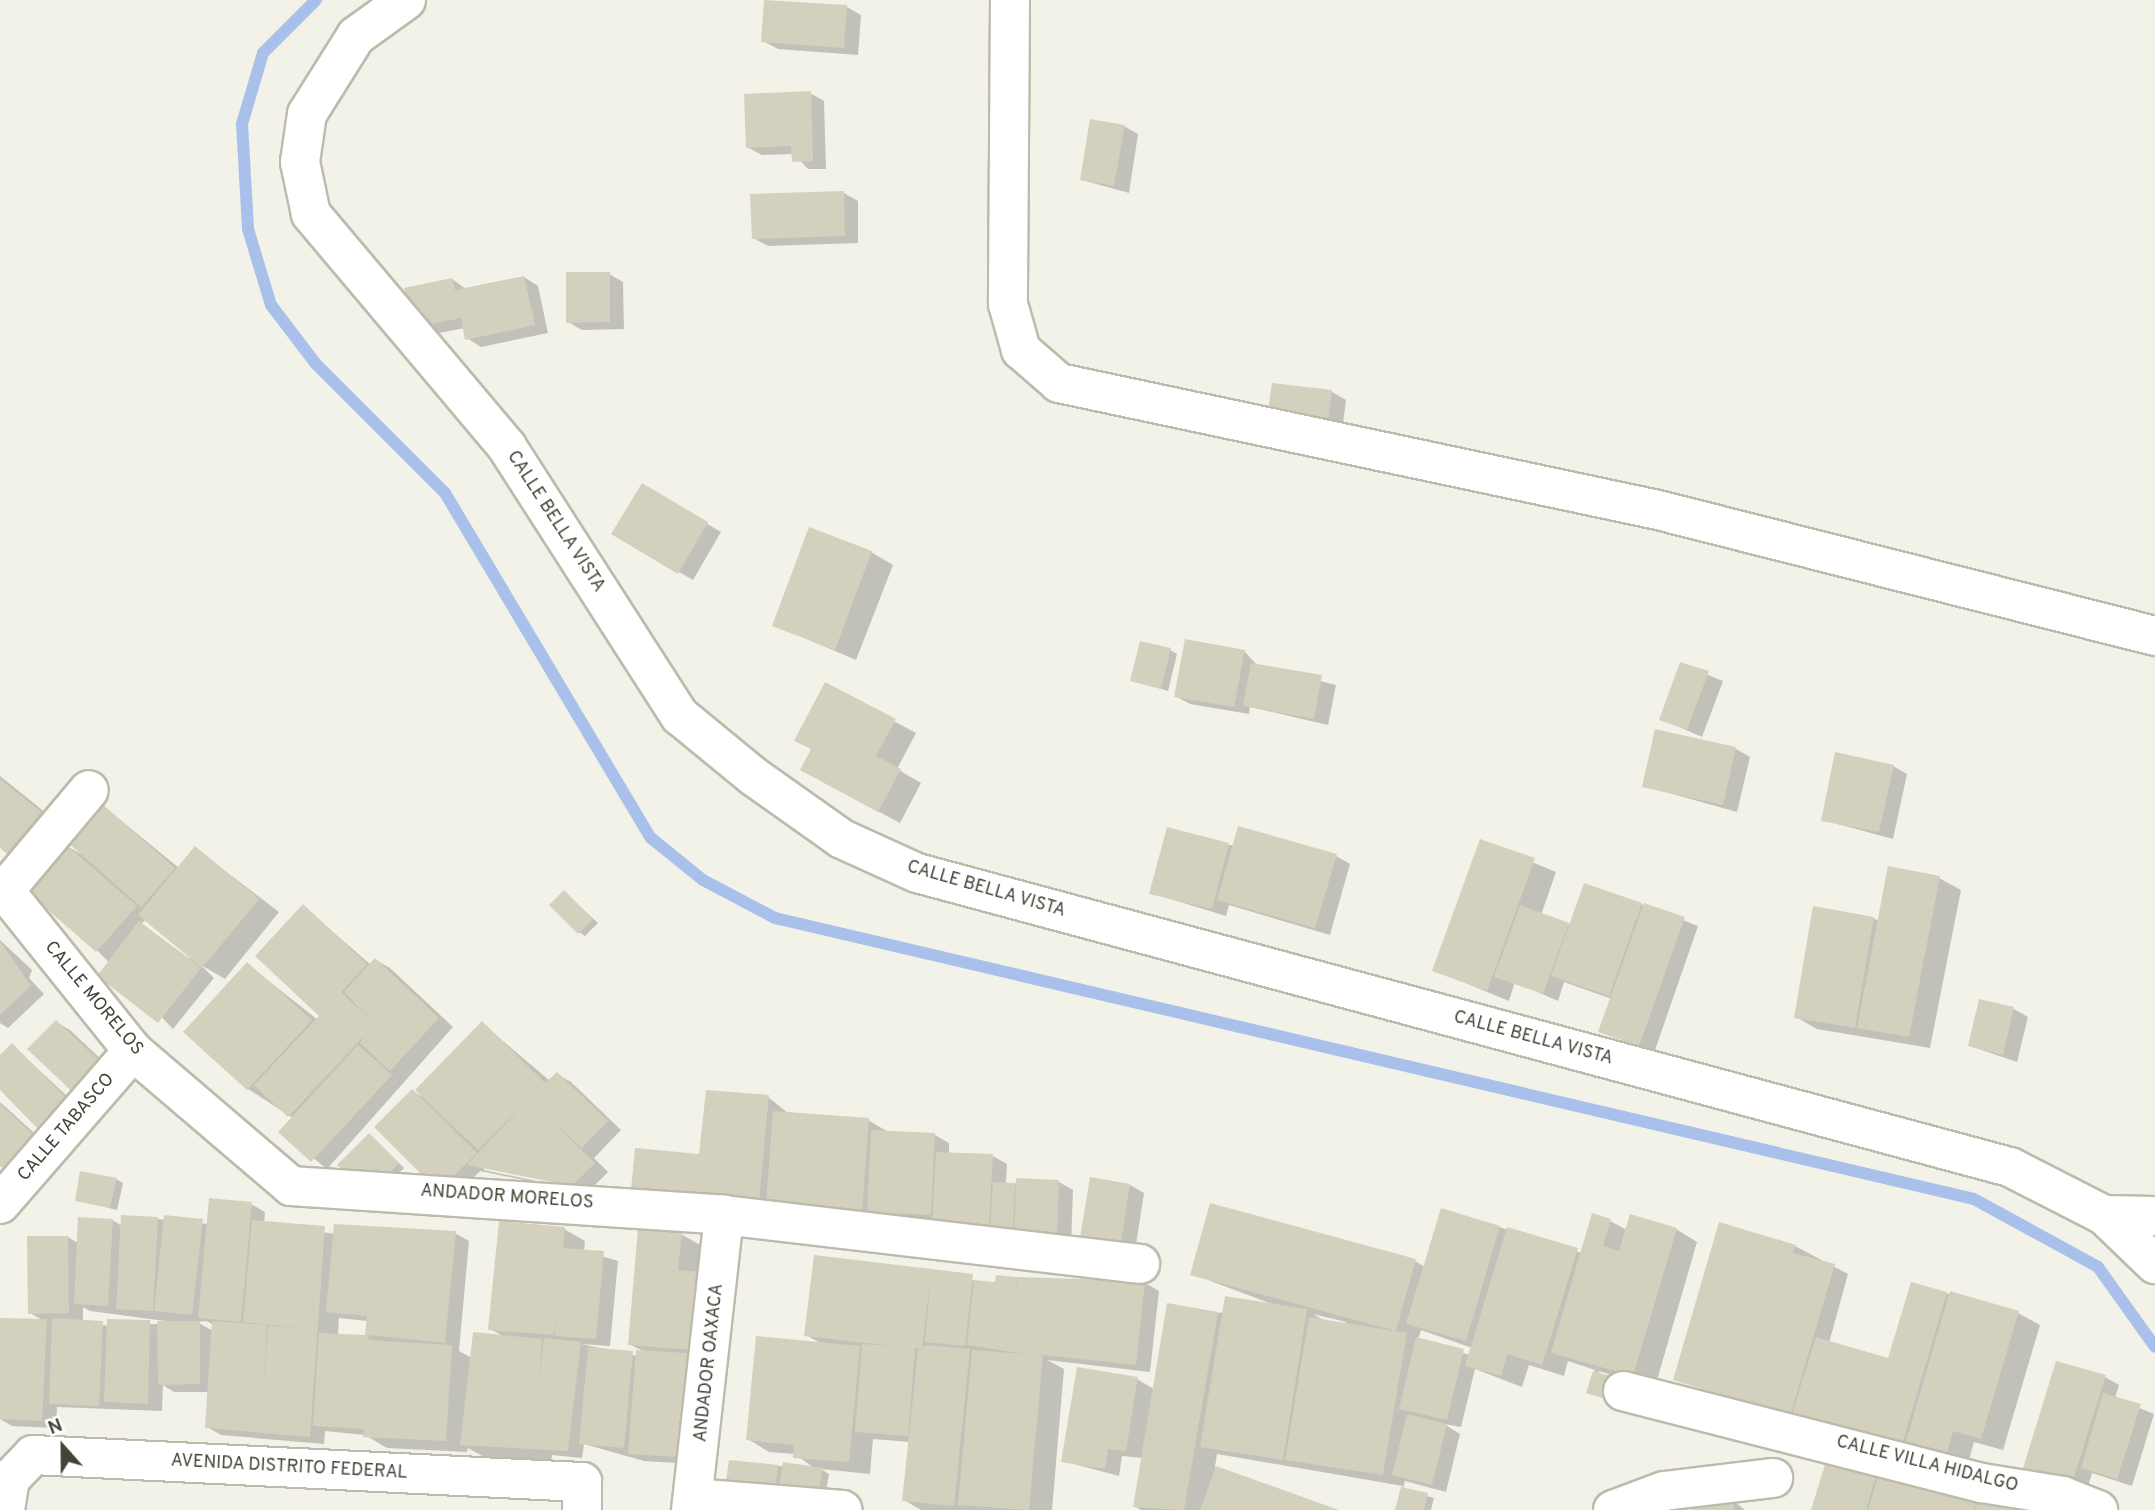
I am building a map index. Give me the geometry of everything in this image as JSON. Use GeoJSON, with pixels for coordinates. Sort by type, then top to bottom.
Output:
{"type":"FeatureCollection","features":[{"type":"Feature","properties":{"kind":"street","name":"CALLE BELLA VISTA"},"geometry":{"type":"LineString","coordinates":[[406,0],[356,36],[307,114],[300,162],[311,214],[507,447],[680,716],[753,776],[842,839],[916,873],[2010,1167],[2104,1214],[2155,1264]]}},
{"type":"Feature","properties":{"kind":"street"},"geometry":{"type":"LineString","coordinates":[[1010,0],[1007,304],[1021,350],[1059,383],[1658,510],[2155,636]]}},
{"type":"Feature","properties":{"kind":"street"},"geometry":{"type":"LineString","coordinates":[[2,891],[89,790]]}},
{"type":"Feature","properties":{"kind":"street","name":"CALLE MORELOS"},"geometry":{"type":"LineString","coordinates":[[2,891],[133,1051],[290,1186]]}},
{"type":"Feature","properties":{"kind":"street","name":"CALLE TABASCO"},"geometry":{"type":"LineString","coordinates":[[0,1204],[133,1051]]}},
{"type":"Feature","properties":{"kind":"street","name":"ANDADOR MORELOS"},"geometry":{"type":"LineString","coordinates":[[290,1186],[724,1215],[1140,1264]]}},
{"type":"Feature","properties":{"kind":"street"},"geometry":{"type":"LineString","coordinates":[[2104,1214],[2155,1216]]}},
{"type":"Feature","properties":{"kind":"street","name":"ANDADOR OAXACA"},"geometry":{"type":"LineString","coordinates":[[692,1504],[724,1215]]}},
{"type":"Feature","properties":{"kind":"street","name":"CALLE VILLA HIDALGO"},"geometry":{"type":"LineString","coordinates":[[1623,1391],[1796,1432],[2098,1510]]}},
{"type":"Feature","properties":{"kind":"street"},"geometry":{"type":"LineString","coordinates":[[1614,1510],[1664,1491],[1772,1494],[1796,1432]]}},
{"type":"Feature","properties":{"kind":"street","name":"AVENIDA DISTRITO FEDERAL"},"geometry":{"type":"LineString","coordinates":[[5,1510],[10,1479],[33,1455],[583,1482],[582,1510]]}},
{"type":"Feature","properties":{"kind":"street"},"geometry":{"type":"LineString","coordinates":[[692,1504],[843,1510]]}},
{"type":"Feature","properties":{"kind":"building"},"geometry":{"type":"Polygon","coordinates":[[[764,0],[847,5],[844,48],[761,42],[764,0]]]}},
{"type":"Feature","properties":{"kind":"building"},"geometry":{"type":"Polygon","coordinates":[[[811,91],[813,161],[792,162],[791,146],[746,148],[744,94],[811,91]]]}},
{"type":"Feature","properties":{"kind":"building"},"geometry":{"type":"Polygon","coordinates":[[[1090,119],[1125,125],[1114,186],[1080,180],[1090,119]]]}},
{"type":"Feature","properties":{"kind":"building"},"geometry":{"type":"Polygon","coordinates":[[[844,191],[845,236],[752,239],[750,194],[844,191]]]}},
{"type":"Feature","properties":{"kind":"building"},"geometry":{"type":"Polygon","coordinates":[[[566,272],[610,272],[610,322],[566,323],[566,272]]]}},
{"type":"Feature","properties":{"kind":"building"},"geometry":{"type":"Polygon","coordinates":[[[524,276],[535,325],[465,340],[461,318],[412,328],[404,288],[452,278],[455,290],[524,276]]]}},
{"type":"Feature","properties":{"kind":"building"},"geometry":{"type":"Polygon","coordinates":[[[1272,383],[1332,390],[1327,432],[1266,425],[1272,383]]]}},
{"type":"Feature","properties":{"kind":"building"},"geometry":{"type":"Polygon","coordinates":[[[642,483],[708,522],[678,574],[611,534],[642,483]]]}},
{"type":"Feature","properties":{"kind":"building"},"geometry":{"type":"Polygon","coordinates":[[[809,527],[872,551],[835,650],[772,626],[809,527]]]}},
{"type":"Feature","properties":{"kind":"building"},"geometry":{"type":"Polygon","coordinates":[[[1185,639],[1245,650],[1234,707],[1174,697],[1185,639]]]}},
{"type":"Feature","properties":{"kind":"building"},"geometry":{"type":"Polygon","coordinates":[[[1140,641],[1171,648],[1161,689],[1130,681],[1140,641]]]}},
{"type":"Feature","properties":{"kind":"building"},"geometry":{"type":"Polygon","coordinates":[[[1680,662],[1709,671],[1687,730],[1659,720],[1680,662]]]}},
{"type":"Feature","properties":{"kind":"building"},"geometry":{"type":"Polygon","coordinates":[[[1251,663],[1322,675],[1314,719],[1243,706],[1251,663]]]}},
{"type":"Feature","properties":{"kind":"building"},"geometry":{"type":"Polygon","coordinates":[[[825,682],[896,719],[876,756],[901,769],[878,812],[800,770],[811,749],[794,741],[825,682]]]}},
{"type":"Feature","properties":{"kind":"building"},"geometry":{"type":"Polygon","coordinates":[[[1655,729],[1736,747],[1723,805],[1642,787],[1655,729]]]}},
{"type":"Feature","properties":{"kind":"building"},"geometry":{"type":"Polygon","coordinates":[[[1835,752],[1894,765],[1879,832],[1821,821],[1835,752]]]}},
{"type":"Feature","properties":{"kind":"building"},"geometry":{"type":"Polygon","coordinates":[[[0,779],[41,812],[7,854],[0,848],[0,779]]]}},
{"type":"Feature","properties":{"kind":"building"},"geometry":{"type":"Polygon","coordinates":[[[100,802],[175,868],[141,907],[66,841],[100,802]]]}},
{"type":"Feature","properties":{"kind":"building"},"geometry":{"type":"Polygon","coordinates":[[[1238,826],[1337,854],[1315,928],[1217,900],[1238,826]]]}},
{"type":"Feature","properties":{"kind":"building"},"geometry":{"type":"Polygon","coordinates":[[[1167,827],[1229,843],[1212,909],[1149,894],[1167,827]]]}},
{"type":"Feature","properties":{"kind":"building"},"geometry":{"type":"Polygon","coordinates":[[[1480,839],[1535,858],[1487,991],[1432,971],[1480,839]]]}},
{"type":"Feature","properties":{"kind":"building"},"geometry":{"type":"Polygon","coordinates":[[[64,843],[137,906],[96,952],[24,889],[64,843]]]}},
{"type":"Feature","properties":{"kind":"building"},"geometry":{"type":"Polygon","coordinates":[[[195,846],[259,899],[202,968],[138,915],[195,846]]]}},
{"type":"Feature","properties":{"kind":"building"},"geometry":{"type":"Polygon","coordinates":[[[1888,866],[1940,876],[1909,1037],[1857,1028],[1888,866]]]}},
{"type":"Feature","properties":{"kind":"building"},"geometry":{"type":"Polygon","coordinates":[[[1584,883],[1642,903],[1609,996],[1551,976],[1584,883]]]}},
{"type":"Feature","properties":{"kind":"building"},"geometry":{"type":"Polygon","coordinates":[[[564,890],[593,919],[578,934],[549,905],[564,890]]]}},
{"type":"Feature","properties":{"kind":"building"},"geometry":{"type":"Polygon","coordinates":[[[1644,903],[1685,917],[1639,1046],[1598,1032],[1644,903]]]}},
{"type":"Feature","properties":{"kind":"building"},"geometry":{"type":"Polygon","coordinates":[[[303,904],[367,964],[341,992],[376,1025],[344,992],[375,958],[439,1018],[390,1071],[360,1043],[364,1036],[288,1117],[254,1085],[319,1016],[255,956],[303,904]]]}},
{"type":"Feature","properties":{"kind":"building"},"geometry":{"type":"Polygon","coordinates":[[[1520,905],[1569,923],[1543,994],[1494,977],[1520,905]]]}},
{"type":"Feature","properties":{"kind":"building"},"geometry":{"type":"Polygon","coordinates":[[[1813,906],[1874,917],[1855,1028],[1794,1018],[1813,906]]]}},
{"type":"Feature","properties":{"kind":"building"},"geometry":{"type":"Polygon","coordinates":[[[139,921],[201,968],[158,1023],[97,976],[139,921]]]}},
{"type":"Feature","properties":{"kind":"building"},"geometry":{"type":"Polygon","coordinates":[[[0,941],[31,986],[0,1015],[0,941]]]}},
{"type":"Feature","properties":{"kind":"building"},"geometry":{"type":"Polygon","coordinates":[[[247,962],[312,1020],[247,1090],[183,1032],[247,962]]]}},
{"type":"Feature","properties":{"kind":"building"},"geometry":{"type":"Polygon","coordinates":[[[1979,999],[2014,1007],[2003,1055],[1968,1046],[1979,999]]]}},
{"type":"Feature","properties":{"kind":"building"},"geometry":{"type":"Polygon","coordinates":[[[56,1020],[109,1070],[80,1099],[27,1049],[56,1020]]]}},
{"type":"Feature","properties":{"kind":"building"},"geometry":{"type":"Polygon","coordinates":[[[482,1021],[545,1083],[557,1072],[608,1121],[582,1148],[549,1118],[595,1163],[572,1186],[467,1165],[532,1095],[478,1150],[415,1090],[482,1021]]]}},
{"type":"Feature","properties":{"kind":"building"},"geometry":{"type":"Polygon","coordinates":[[[12,1043],[68,1100],[38,1129],[0,1090],[0,1055],[12,1043]]]}},
{"type":"Feature","properties":{"kind":"building"},"geometry":{"type":"Polygon","coordinates":[[[358,1045],[392,1075],[311,1162],[278,1132],[358,1045]]]}},
{"type":"Feature","properties":{"kind":"building"},"geometry":{"type":"Polygon","coordinates":[[[412,1089],[477,1153],[438,1191],[374,1127],[412,1089]]]}},
{"type":"Feature","properties":{"kind":"building"},"geometry":{"type":"Polygon","coordinates":[[[706,1090],[769,1095],[759,1201],[631,1189],[635,1148],[699,1154],[706,1090]]]}},
{"type":"Feature","properties":{"kind":"building"},"geometry":{"type":"Polygon","coordinates":[[[0,1104],[39,1140],[9,1173],[0,1166],[0,1104]]]}},
{"type":"Feature","properties":{"kind":"building"},"geometry":{"type":"Polygon","coordinates":[[[773,1111],[869,1118],[862,1212],[766,1205],[773,1111]]]}},
{"type":"Feature","properties":{"kind":"building"},"geometry":{"type":"Polygon","coordinates":[[[871,1130],[935,1133],[931,1215],[867,1212],[871,1130]]]}},
{"type":"Feature","properties":{"kind":"building"},"geometry":{"type":"Polygon","coordinates":[[[369,1133],[399,1163],[388,1175],[350,1177],[337,1165],[369,1133]]]}},
{"type":"Feature","properties":{"kind":"building"},"geometry":{"type":"Polygon","coordinates":[[[936,1152],[993,1154],[989,1227],[932,1225],[936,1152]]]}},
{"type":"Feature","properties":{"kind":"building"},"geometry":{"type":"Polygon","coordinates":[[[80,1171],[117,1178],[110,1208],[75,1201],[80,1171]]]}},
{"type":"Feature","properties":{"kind":"building"},"geometry":{"type":"Polygon","coordinates":[[[1090,1177],[1130,1184],[1120,1250],[1079,1244],[1090,1177]]]}},
{"type":"Feature","properties":{"kind":"building"},"geometry":{"type":"Polygon","coordinates":[[[1016,1178],[1059,1180],[1057,1239],[1014,1237],[1016,1178]]]}},
{"type":"Feature","properties":{"kind":"building"},"geometry":{"type":"Polygon","coordinates":[[[993,1182],[1015,1183],[1013,1231],[990,1230],[993,1182]]]}},
{"type":"Feature","properties":{"kind":"building"},"geometry":{"type":"Polygon","coordinates":[[[209,1198],[252,1202],[241,1322],[198,1318],[209,1198]]]}},
{"type":"Feature","properties":{"kind":"building"},"geometry":{"type":"Polygon","coordinates":[[[1210,1203],[1416,1259],[1396,1331],[1190,1275],[1210,1203]]]}},
{"type":"Feature","properties":{"kind":"building"},"geometry":{"type":"Polygon","coordinates":[[[1441,1208],[1500,1226],[1466,1341],[1406,1324],[1441,1208]]]}},
{"type":"Feature","properties":{"kind":"building"},"geometry":{"type":"Polygon","coordinates":[[[1592,1213],[1611,1219],[1603,1246],[1619,1251],[1630,1214],[1677,1228],[1633,1376],[1551,1353],[1592,1213]]]}},
{"type":"Feature","properties":{"kind":"building"},"geometry":{"type":"Polygon","coordinates":[[[121,1215],[158,1217],[153,1311],[116,1309],[121,1215]]]}},
{"type":"Feature","properties":{"kind":"building"},"geometry":{"type":"Polygon","coordinates":[[[164,1215],[203,1219],[192,1315],[154,1311],[164,1215]]]}},
{"type":"Feature","properties":{"kind":"building"},"geometry":{"type":"Polygon","coordinates":[[[78,1217],[113,1219],[108,1306],[74,1304],[78,1217]]]}},
{"type":"Feature","properties":{"kind":"building"},"geometry":{"type":"Polygon","coordinates":[[[252,1220],[325,1226],[310,1437],[205,1428],[212,1321],[267,1325],[263,1398],[268,1326],[300,1328],[243,1322],[252,1220]]]}},
{"type":"Feature","properties":{"kind":"building"},"geometry":{"type":"Polygon","coordinates":[[[499,1221],[565,1227],[563,1248],[604,1251],[596,1339],[555,1336],[556,1315],[554,1335],[488,1330],[499,1221]]]}},
{"type":"Feature","properties":{"kind":"building"},"geometry":{"type":"Polygon","coordinates":[[[1719,1222],[1796,1245],[1793,1253],[1835,1264],[1790,1416],[1673,1380],[1719,1222]]]}},
{"type":"Feature","properties":{"kind":"building"},"geometry":{"type":"Polygon","coordinates":[[[334,1224],[456,1231],[445,1343],[369,1335],[368,1340],[452,1345],[446,1441],[363,1437],[364,1429],[313,1426],[319,1333],[365,1335],[367,1316],[326,1312],[334,1224]]]}},
{"type":"Feature","properties":{"kind":"building"},"geometry":{"type":"Polygon","coordinates":[[[1507,1227],[1578,1248],[1542,1365],[1507,1354],[1501,1376],[1465,1366],[1507,1227]]]}},
{"type":"Feature","properties":{"kind":"building"},"geometry":{"type":"Polygon","coordinates":[[[638,1228],[682,1232],[678,1270],[700,1272],[693,1350],[628,1345],[638,1228]]]}},
{"type":"Feature","properties":{"kind":"building"},"geometry":{"type":"Polygon","coordinates":[[[27,1236],[68,1236],[69,1313],[28,1314],[27,1236]]]}},
{"type":"Feature","properties":{"kind":"building"},"geometry":{"type":"Polygon","coordinates":[[[814,1255],[973,1274],[965,1346],[925,1342],[931,1273],[922,1349],[915,1348],[908,1436],[855,1432],[862,1344],[892,1346],[804,1336],[814,1255]]]}},
{"type":"Feature","properties":{"kind":"building"},"geometry":{"type":"Polygon","coordinates":[[[996,1275],[1017,1277],[1015,1301],[1018,1277],[1145,1281],[1136,1365],[1043,1355],[1029,1510],[958,1505],[972,1350],[1025,1354],[967,1345],[974,1280],[995,1282],[996,1275]]]}},
{"type":"Feature","properties":{"kind":"building"},"geometry":{"type":"Polygon","coordinates":[[[1911,1282],[1947,1292],[1898,1458],[1862,1448],[1870,1422],[1863,1442],[1790,1420],[1816,1337],[1888,1358],[1911,1282]]]}},
{"type":"Feature","properties":{"kind":"building"},"geometry":{"type":"Polygon","coordinates":[[[1950,1291],[2019,1311],[1981,1439],[1953,1431],[1943,1467],[1902,1455],[1950,1291]]]}},
{"type":"Feature","properties":{"kind":"building"},"geometry":{"type":"Polygon","coordinates":[[[1225,1296],[1307,1309],[1283,1460],[1200,1447],[1225,1296]]]}},
{"type":"Feature","properties":{"kind":"building"},"geometry":{"type":"Polygon","coordinates":[[[1167,1303],[1218,1312],[1184,1510],[1133,1507],[1167,1303]]]}},
{"type":"Feature","properties":{"kind":"building"},"geometry":{"type":"Polygon","coordinates":[[[1309,1317],[1407,1333],[1383,1475],[1285,1460],[1309,1317]]]}},
{"type":"Feature","properties":{"kind":"building"},"geometry":{"type":"Polygon","coordinates":[[[0,1318],[47,1319],[42,1421],[0,1419],[0,1318]]]}},
{"type":"Feature","properties":{"kind":"building"},"geometry":{"type":"Polygon","coordinates":[[[52,1318],[103,1321],[99,1406],[49,1404],[52,1318]]]}},
{"type":"Feature","properties":{"kind":"building"},"geometry":{"type":"Polygon","coordinates":[[[107,1319],[150,1320],[148,1404],[104,1402],[107,1319]]]}},
{"type":"Feature","properties":{"kind":"building"},"geometry":{"type":"Polygon","coordinates":[[[157,1321],[200,1321],[200,1384],[158,1385],[157,1321]]]}},
{"type":"Feature","properties":{"kind":"building"},"geometry":{"type":"Polygon","coordinates":[[[473,1332],[542,1339],[539,1380],[544,1338],[581,1342],[568,1451],[460,1445],[473,1332]]]}},
{"type":"Feature","properties":{"kind":"building"},"geometry":{"type":"Polygon","coordinates":[[[756,1336],[860,1346],[849,1462],[793,1458],[794,1445],[746,1440],[756,1336]]]}},
{"type":"Feature","properties":{"kind":"building"},"geometry":{"type":"Polygon","coordinates":[[[1416,1337],[1464,1349],[1447,1420],[1399,1409],[1416,1337]]]}},
{"type":"Feature","properties":{"kind":"building"},"geometry":{"type":"Polygon","coordinates":[[[925,1345],[970,1349],[954,1506],[902,1501],[918,1350],[925,1345]]]}},
{"type":"Feature","properties":{"kind":"building"},"geometry":{"type":"Polygon","coordinates":[[[588,1347],[633,1351],[624,1448],[579,1444],[588,1347]]]}},
{"type":"Feature","properties":{"kind":"building"},"geometry":{"type":"Polygon","coordinates":[[[636,1350],[687,1353],[679,1457],[628,1454],[636,1350]]]}},
{"type":"Feature","properties":{"kind":"building"},"geometry":{"type":"Polygon","coordinates":[[[2056,1361],[2106,1375],[2069,1493],[2020,1478],[2056,1361]]]}},
{"type":"Feature","properties":{"kind":"building"},"geometry":{"type":"Polygon","coordinates":[[[1077,1367],[1138,1377],[1126,1451],[1108,1449],[1105,1469],[1061,1462],[1077,1367]]]}},
{"type":"Feature","properties":{"kind":"building"},"geometry":{"type":"Polygon","coordinates":[[[1593,1371],[1623,1380],[1616,1402],[1586,1393],[1593,1371]]]}},
{"type":"Feature","properties":{"kind":"building"},"geometry":{"type":"Polygon","coordinates":[[[2103,1393],[2141,1404],[2117,1479],[2081,1468],[2103,1393]]]}},
{"type":"Feature","properties":{"kind":"building"},"geometry":{"type":"Polygon","coordinates":[[[1407,1414],[1447,1424],[1432,1485],[1392,1475],[1407,1414]]]}},
{"type":"Feature","properties":{"kind":"building"},"geometry":{"type":"Polygon","coordinates":[[[1830,1448],[1880,1462],[1866,1510],[1811,1510],[1830,1448]]]}},
{"type":"Feature","properties":{"kind":"building"},"geometry":{"type":"Polygon","coordinates":[[[729,1460],[778,1465],[775,1493],[725,1488],[729,1460]]]}},
{"type":"Feature","properties":{"kind":"building"},"geometry":{"type":"Polygon","coordinates":[[[783,1462],[823,1468],[816,1505],[777,1499],[783,1462]]]}},
{"type":"Feature","properties":{"kind":"building"},"geometry":{"type":"Polygon","coordinates":[[[1882,1462],[1980,1490],[1974,1510],[1868,1510],[1882,1462]]]}},
{"type":"Feature","properties":{"kind":"building"},"geometry":{"type":"Polygon","coordinates":[[[1216,1466],[1339,1510],[1200,1510],[1216,1466]]]}},
{"type":"Feature","properties":{"kind":"building"},"geometry":{"type":"Polygon","coordinates":[[[1401,1487],[1428,1493],[1424,1510],[1395,1510],[1401,1487]]]}},
{"type":"Feature","properties":{"kind":"building"},"geometry":{"type":"Polygon","coordinates":[[[1730,1495],[1735,1510],[1690,1510],[1730,1495]]]}},
{"type":"Feature","properties":{"kind":"building"},"geometry":{"type":"Polygon","coordinates":[[[1979,1498],[2018,1509],[2018,1510],[1975,1510],[1979,1498]]]}},
{"type":"Feature","properties":{"kind":"waterway"},"geometry":{"type":"LineString","coordinates":[[316,0],[263,53],[242,124],[248,229],[271,305],[316,364],[445,493],[651,838],[703,880],[775,918],[1974,1199],[2098,1267],[2155,1347]]}}]}
